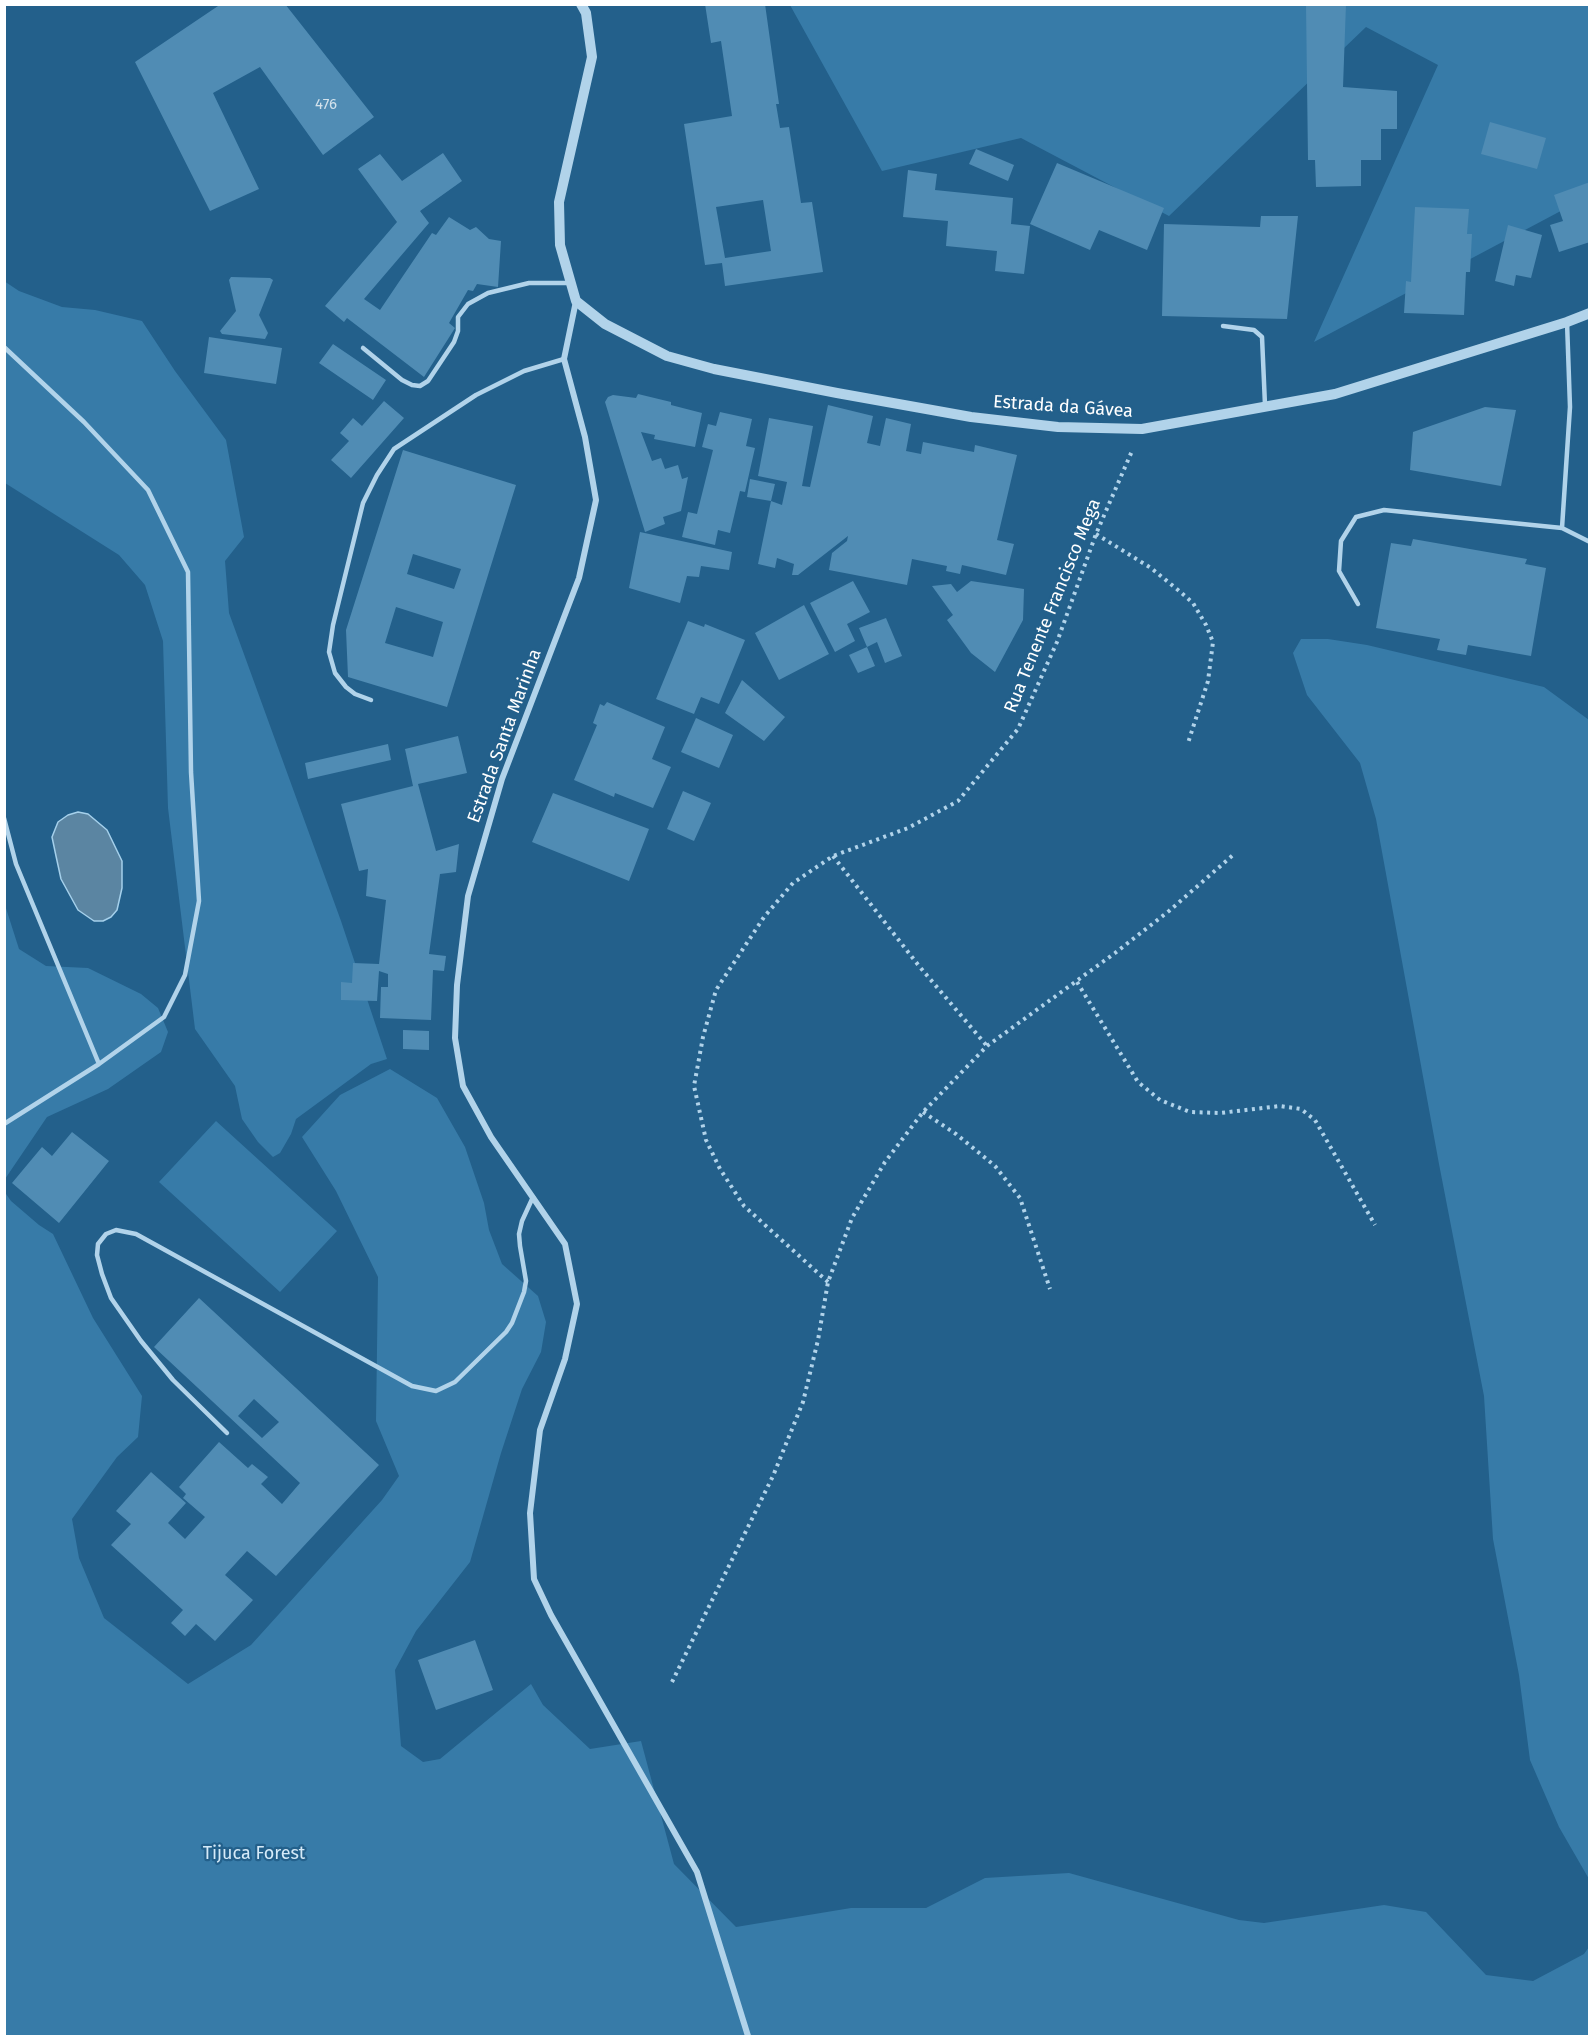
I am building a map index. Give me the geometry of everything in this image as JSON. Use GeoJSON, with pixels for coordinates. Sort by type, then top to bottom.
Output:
{"type":"FeatureCollection","features":[{"type":"Feature","properties":{"kind":"street"},"geometry":{"type":"LineString","coordinates":[[576,301],[560,245],[559,202],[592,57],[586,13],[581,4]]}},
{"type":"Feature","properties":{"kind":"street","name":"Estrada Santa Marinha"},"geometry":{"type":"LineString","coordinates":[[576,301],[564,358],[585,437],[596,500],[579,578],[502,779],[468,896],[457,985],[455,1038],[463,1086],[514,1173],[565,1244],[577,1304],[565,1359],[540,1430],[530,1513],[534,1579],[551,1616],[697,1872],[748,2037]]}},
{"type":"Feature","properties":{"kind":"street","name":"Estrada da Gávea"},"geometry":{"type":"LineString","coordinates":[[576,301],[605,324],[667,356],[714,369],[971,417],[1058,427],[1142,429],[1335,394],[1590,314]]}},
{"type":"Feature","properties":{"kind":"lane"},"geometry":{"type":"LineString","coordinates":[[363,348],[402,380],[420,386],[428,381],[454,342],[458,331],[458,317],[468,304],[488,293],[529,283],[570,283]]}},
{"type":"Feature","properties":{"kind":"lane"},"geometry":{"type":"LineString","coordinates":[[1562,528],[1570,407],[1567,322]]}},
{"type":"Feature","properties":{"kind":"lane"},"geometry":{"type":"LineString","coordinates":[[1223,326],[1254,330],[1262,337],[1265,405]]}},
{"type":"Feature","properties":{"kind":"lane"},"geometry":{"type":"LineString","coordinates":[[4,347],[84,423],[148,490],[188,572],[191,772],[199,901],[185,975],[164,1017],[99,1064],[4,1124]]}},
{"type":"Feature","properties":{"kind":"lane"},"geometry":{"type":"LineString","coordinates":[[371,700],[355,694],[346,687],[335,673],[329,652],[333,625],[363,503],[377,475],[394,449],[476,395],[524,371],[564,358]]}},
{"type":"Feature","properties":{"kind":"lane"},"geometry":{"type":"LineString","coordinates":[[1358,604],[1339,571],[1341,541],[1356,517],[1384,510],[1562,528],[1590,542]]}},
{"type":"Feature","properties":{"kind":"lane"},"geometry":{"type":"LineString","coordinates":[[4,818],[16,864],[99,1064]]}},
{"type":"Feature","properties":{"kind":"lane"},"geometry":{"type":"LineString","coordinates":[[227,1433],[173,1380],[141,1341],[111,1298],[97,1255],[98,1244],[106,1234],[116,1230],[136,1234],[412,1386],[435,1390],[454,1382],[506,1332],[512,1323],[526,1281],[519,1234],[533,1197]]}},
{"type":"Feature","properties":{"kind":"path","name":"Rua Tenente Francisco Mega"},"geometry":{"type":"LineString","coordinates":[[828,1282],[744,1206],[720,1169],[706,1140],[694,1086],[716,990],[765,917],[793,883],[833,856],[908,828],[958,801],[1018,729],[1057,642],[1096,534],[1142,429]]}},
{"type":"Feature","properties":{"kind":"path"},"geometry":{"type":"LineString","coordinates":[[1096,534],[1151,568],[1178,590],[1193,603],[1206,625],[1213,642],[1208,681],[1188,743]]}},
{"type":"Feature","properties":{"kind":"path"},"geometry":{"type":"LineString","coordinates":[[672,1682],[773,1476],[803,1402],[818,1340],[828,1282],[852,1218],[885,1162],[923,1112],[987,1046],[1077,982],[1168,911],[1233,855]]}},
{"type":"Feature","properties":{"kind":"path"},"geometry":{"type":"LineString","coordinates":[[833,856],[919,966],[987,1046]]}},
{"type":"Feature","properties":{"kind":"path"},"geometry":{"type":"LineString","coordinates":[[1077,982],[1138,1082],[1160,1100],[1190,1112],[1220,1113],[1280,1106],[1300,1109],[1315,1120],[1375,1225]]}},
{"type":"Feature","properties":{"kind":"path"},"geometry":{"type":"LineString","coordinates":[[923,1112],[956,1134],[995,1166],[1020,1198],[1050,1289]]}},
{"type":"Feature","properties":{"kind":"green space"},"geometry":{"type":"Polygon","coordinates":[[[790,5],[1589,5],[1589,196],[1314,342],[1438,65],[1366,27],[1169,216],[1021,138],[882,171],[790,5]]]}},
{"type":"Feature","properties":{"kind":"green space"},"geometry":{"type":"Polygon","coordinates":[[[4,281],[19,291],[62,307],[95,310],[142,321],[175,371],[226,440],[244,537],[225,561],[229,613],[341,921],[387,1059],[371,1064],[296,1119],[291,1134],[280,1153],[273,1157],[258,1142],[242,1119],[235,1086],[195,1029],[168,808],[163,641],[145,585],[119,555],[5,483],[4,281]]]}},
{"type":"Feature","properties":{"kind":"green space"},"geometry":{"type":"Polygon","coordinates":[[[1301,639],[1328,639],[1367,645],[1544,687],[1589,720],[1589,1879],[1559,1827],[1530,1760],[1519,1675],[1493,1539],[1484,1396],[1376,819],[1360,763],[1307,695],[1293,653],[1301,639]]]}},
{"type":"Feature","properties":{"kind":"green space"},"geometry":{"type":"Polygon","coordinates":[[[4,902],[19,949],[46,966],[88,968],[141,994],[158,1008],[168,1032],[161,1052],[108,1089],[47,1117],[5,1179],[4,902]]]}},
{"type":"Feature","properties":{"kind":"green space","name":"Tijuca Forest"},"geometry":{"type":"Polygon","coordinates":[[[390,1069],[437,1098],[465,1147],[484,1203],[489,1230],[502,1264],[538,1296],[546,1322],[541,1352],[522,1389],[470,1562],[416,1631],[395,1670],[401,1746],[423,1762],[440,1759],[531,1684],[543,1705],[590,1749],[641,1741],[674,1864],[736,1927],[851,1908],[926,1908],[985,1878],[1069,1873],[1239,1920],[1264,1923],[1384,1905],[1426,1912],[1486,1975],[1533,1981],[1584,1954],[1589,1947],[1589,2036],[5,2036],[4,1191],[11,1201],[53,1234],[93,1318],[142,1396],[138,1437],[117,1457],[72,1519],[79,1558],[104,1618],[188,1684],[251,1645],[382,1500],[399,1476],[376,1421],[378,1277],[336,1191],[302,1137],[340,1095],[390,1069]]]}},
{"type":"Feature","properties":{"kind":"green space"},"geometry":{"type":"Polygon","coordinates":[[[216,1121],[337,1231],[280,1292],[159,1182],[216,1121]]]}},
{"type":"Feature","properties":{"kind":"shaded area"},"geometry":{"type":"Polygon","coordinates":[[[78,812],[88,814],[107,830],[122,861],[122,888],[117,910],[103,921],[94,921],[78,910],[61,879],[52,837],[58,822],[78,812]]]}},
{"type":"Feature","properties":{"kind":"building"},"geometry":{"type":"Polygon","coordinates":[[[221,4],[285,4],[374,117],[323,155],[260,67],[213,93],[259,189],[210,211],[135,62],[221,4]]]}},
{"type":"Feature","properties":{"kind":"building"},"geometry":{"type":"Polygon","coordinates":[[[705,4],[765,4],[779,104],[776,104],[780,128],[789,127],[801,203],[812,202],[823,272],[725,286],[722,263],[705,265],[684,124],[732,116],[721,41],[711,43],[705,4]],[[763,200],[716,207],[725,258],[771,251],[763,200]]]}},
{"type":"Feature","properties":{"kind":"building"},"geometry":{"type":"Polygon","coordinates":[[[1306,4],[1346,4],[1343,87],[1397,91],[1397,129],[1381,129],[1381,160],[1361,160],[1361,186],[1316,187],[1315,160],[1308,160],[1306,4]]]}},
{"type":"Feature","properties":{"kind":"building"},"geometry":{"type":"Polygon","coordinates":[[[1490,122],[1546,138],[1537,169],[1481,154],[1490,122]]]}},
{"type":"Feature","properties":{"kind":"building"},"geometry":{"type":"Polygon","coordinates":[[[976,149],[1014,165],[1008,181],[969,164],[976,149]]]}},
{"type":"Feature","properties":{"kind":"building"},"geometry":{"type":"Polygon","coordinates":[[[443,153],[462,181],[420,211],[429,223],[364,299],[380,310],[432,233],[436,235],[449,217],[470,230],[476,227],[489,239],[501,241],[498,287],[477,284],[473,291],[468,290],[449,323],[455,328],[424,377],[347,318],[344,322],[325,306],[397,222],[358,169],[380,154],[402,181],[443,153]]]}},
{"type":"Feature","properties":{"kind":"building"},"geometry":{"type":"Polygon","coordinates":[[[1057,163],[1164,208],[1147,250],[1099,230],[1090,250],[1030,224],[1057,163]]]}},
{"type":"Feature","properties":{"kind":"building"},"geometry":{"type":"Polygon","coordinates":[[[908,170],[937,174],[935,190],[1013,198],[1011,224],[1030,226],[1024,274],[995,271],[997,251],[946,246],[948,221],[903,217],[908,170]]]}},
{"type":"Feature","properties":{"kind":"building"},"geometry":{"type":"Polygon","coordinates":[[[1590,182],[1590,242],[1559,252],[1550,225],[1563,221],[1554,195],[1590,182]]]}},
{"type":"Feature","properties":{"kind":"building"},"geometry":{"type":"Polygon","coordinates":[[[1415,207],[1469,209],[1467,234],[1472,234],[1470,272],[1466,272],[1464,315],[1404,313],[1406,281],[1411,282],[1415,207]]]}},
{"type":"Feature","properties":{"kind":"building"},"geometry":{"type":"Polygon","coordinates":[[[1261,216],[1298,216],[1287,319],[1162,316],[1164,224],[1260,227],[1261,216]]]}},
{"type":"Feature","properties":{"kind":"building"},"geometry":{"type":"Polygon","coordinates":[[[1508,225],[1542,235],[1531,278],[1516,275],[1514,286],[1495,281],[1508,225]]]}},
{"type":"Feature","properties":{"kind":"building"},"geometry":{"type":"Polygon","coordinates":[[[231,277],[273,280],[259,315],[268,333],[265,339],[222,334],[220,331],[236,311],[229,280],[231,277]]]}},
{"type":"Feature","properties":{"kind":"building"},"geometry":{"type":"Polygon","coordinates":[[[209,337],[282,348],[276,384],[204,373],[209,337]]]}},
{"type":"Feature","properties":{"kind":"building"},"geometry":{"type":"Polygon","coordinates":[[[333,344],[386,380],[373,400],[319,363],[333,344]]]}},
{"type":"Feature","properties":{"kind":"building"},"geometry":{"type":"Polygon","coordinates":[[[638,394],[702,413],[695,447],[654,439],[655,435],[641,432],[652,461],[661,458],[665,469],[678,465],[682,479],[688,477],[681,511],[663,517],[665,524],[645,532],[605,402],[613,395],[636,398],[638,394]]]}},
{"type":"Feature","properties":{"kind":"building"},"geometry":{"type":"Polygon","coordinates":[[[384,401],[404,418],[351,478],[331,460],[349,441],[340,433],[353,418],[362,426],[384,401]]]}},
{"type":"Feature","properties":{"kind":"building"},"geometry":{"type":"Polygon","coordinates":[[[828,405],[873,416],[867,443],[880,446],[886,418],[911,424],[906,451],[921,454],[923,442],[974,452],[975,445],[1017,455],[997,540],[1014,544],[1006,575],[962,565],[960,574],[946,571],[947,566],[912,559],[907,585],[829,570],[832,553],[847,541],[848,536],[798,575],[792,575],[794,564],[777,558],[775,568],[758,564],[771,501],[782,505],[787,482],[758,476],[769,418],[813,426],[802,486],[810,487],[828,405]]]}},
{"type":"Feature","properties":{"kind":"building"},"geometry":{"type":"Polygon","coordinates":[[[1485,407],[1516,410],[1501,486],[1410,470],[1413,432],[1485,407]]]}},
{"type":"Feature","properties":{"kind":"building"},"geometry":{"type":"Polygon","coordinates":[[[720,412],[752,419],[746,446],[755,448],[745,492],[740,491],[730,533],[718,530],[715,545],[682,537],[688,512],[697,514],[713,450],[702,447],[708,424],[716,426],[720,412]]]}},
{"type":"Feature","properties":{"kind":"building"},"geometry":{"type":"Polygon","coordinates":[[[403,450],[516,485],[447,707],[348,677],[346,630],[403,450]],[[413,554],[407,574],[454,589],[461,569],[413,554]],[[396,607],[385,643],[433,657],[443,622],[396,607]]]}},
{"type":"Feature","properties":{"kind":"building"},"geometry":{"type":"Polygon","coordinates":[[[750,479],[775,484],[771,501],[747,497],[750,479]]]}},
{"type":"Feature","properties":{"kind":"building"},"geometry":{"type":"Polygon","coordinates":[[[640,532],[732,552],[729,570],[701,566],[699,577],[687,576],[680,603],[629,588],[640,532]]]}},
{"type":"Feature","properties":{"kind":"building"},"geometry":{"type":"Polygon","coordinates":[[[1413,539],[1527,559],[1525,564],[1546,568],[1531,656],[1468,645],[1466,655],[1437,650],[1440,639],[1376,628],[1391,543],[1411,546],[1413,539]]]}},
{"type":"Feature","properties":{"kind":"building"},"geometry":{"type":"Polygon","coordinates":[[[853,581],[870,612],[847,624],[855,641],[835,652],[810,603],[853,581]]]}},
{"type":"Feature","properties":{"kind":"building"},"geometry":{"type":"Polygon","coordinates":[[[971,581],[1024,589],[1023,620],[995,672],[971,653],[947,620],[953,615],[932,586],[951,584],[957,592],[971,581]]]}},
{"type":"Feature","properties":{"kind":"building"},"geometry":{"type":"Polygon","coordinates":[[[804,605],[829,654],[779,680],[755,633],[804,605]]]}},
{"type":"Feature","properties":{"kind":"building"},"geometry":{"type":"Polygon","coordinates":[[[886,618],[902,656],[885,663],[877,642],[867,647],[859,628],[886,618]]]}},
{"type":"Feature","properties":{"kind":"building"},"geometry":{"type":"Polygon","coordinates":[[[688,621],[704,627],[705,624],[745,640],[719,704],[701,697],[694,714],[656,699],[688,621]]]}},
{"type":"Feature","properties":{"kind":"building"},"geometry":{"type":"Polygon","coordinates":[[[867,647],[875,666],[858,673],[849,655],[867,647]]]}},
{"type":"Feature","properties":{"kind":"building"},"geometry":{"type":"Polygon","coordinates":[[[742,680],[785,717],[764,741],[725,713],[742,680]]]}},
{"type":"Feature","properties":{"kind":"building"},"geometry":{"type":"Polygon","coordinates":[[[607,702],[665,727],[652,759],[671,767],[653,808],[615,793],[614,797],[574,780],[597,725],[593,723],[600,704],[604,706],[607,702]]]}},
{"type":"Feature","properties":{"kind":"building"},"geometry":{"type":"Polygon","coordinates":[[[696,718],[733,735],[719,768],[681,752],[696,718]]]}},
{"type":"Feature","properties":{"kind":"building"},"geometry":{"type":"Polygon","coordinates":[[[458,736],[467,773],[418,784],[436,851],[459,844],[456,872],[440,874],[429,954],[446,956],[444,971],[433,970],[431,1020],[380,1018],[381,987],[388,987],[388,974],[379,971],[377,1001],[341,1000],[341,982],[352,983],[353,963],[379,964],[386,900],[366,896],[368,869],[359,871],[341,804],[413,786],[405,749],[458,736]]]}},
{"type":"Feature","properties":{"kind":"building"},"geometry":{"type":"Polygon","coordinates":[[[388,744],[391,760],[308,779],[305,763],[388,744]]]}},
{"type":"Feature","properties":{"kind":"building"},"geometry":{"type":"Polygon","coordinates":[[[683,791],[711,803],[694,841],[667,829],[683,791]]]}},
{"type":"Feature","properties":{"kind":"building"},"geometry":{"type":"Polygon","coordinates":[[[553,793],[649,829],[629,881],[532,842],[553,793]]]}},
{"type":"Feature","properties":{"kind":"building"},"geometry":{"type":"Polygon","coordinates":[[[403,1030],[429,1031],[429,1050],[403,1049],[403,1030]]]}},
{"type":"Feature","properties":{"kind":"building"},"geometry":{"type":"Polygon","coordinates":[[[72,1132],[109,1161],[59,1223],[12,1183],[42,1147],[52,1156],[72,1132]]]}},
{"type":"Feature","properties":{"kind":"building"},"geometry":{"type":"Polygon","coordinates":[[[199,1298],[379,1465],[276,1576],[247,1551],[225,1575],[253,1600],[215,1641],[196,1624],[185,1636],[171,1623],[183,1610],[111,1545],[131,1524],[116,1511],[151,1472],[186,1503],[168,1523],[185,1539],[205,1517],[183,1498],[186,1494],[179,1487],[219,1442],[248,1468],[252,1464],[268,1477],[261,1484],[282,1504],[300,1483],[154,1347],[199,1298]],[[254,1399],[238,1416],[262,1438],[279,1422],[254,1399]]]}},
{"type":"Feature","properties":{"kind":"building"},"geometry":{"type":"Polygon","coordinates":[[[475,1640],[493,1690],[436,1710],[418,1660],[475,1640]]]}}]}
